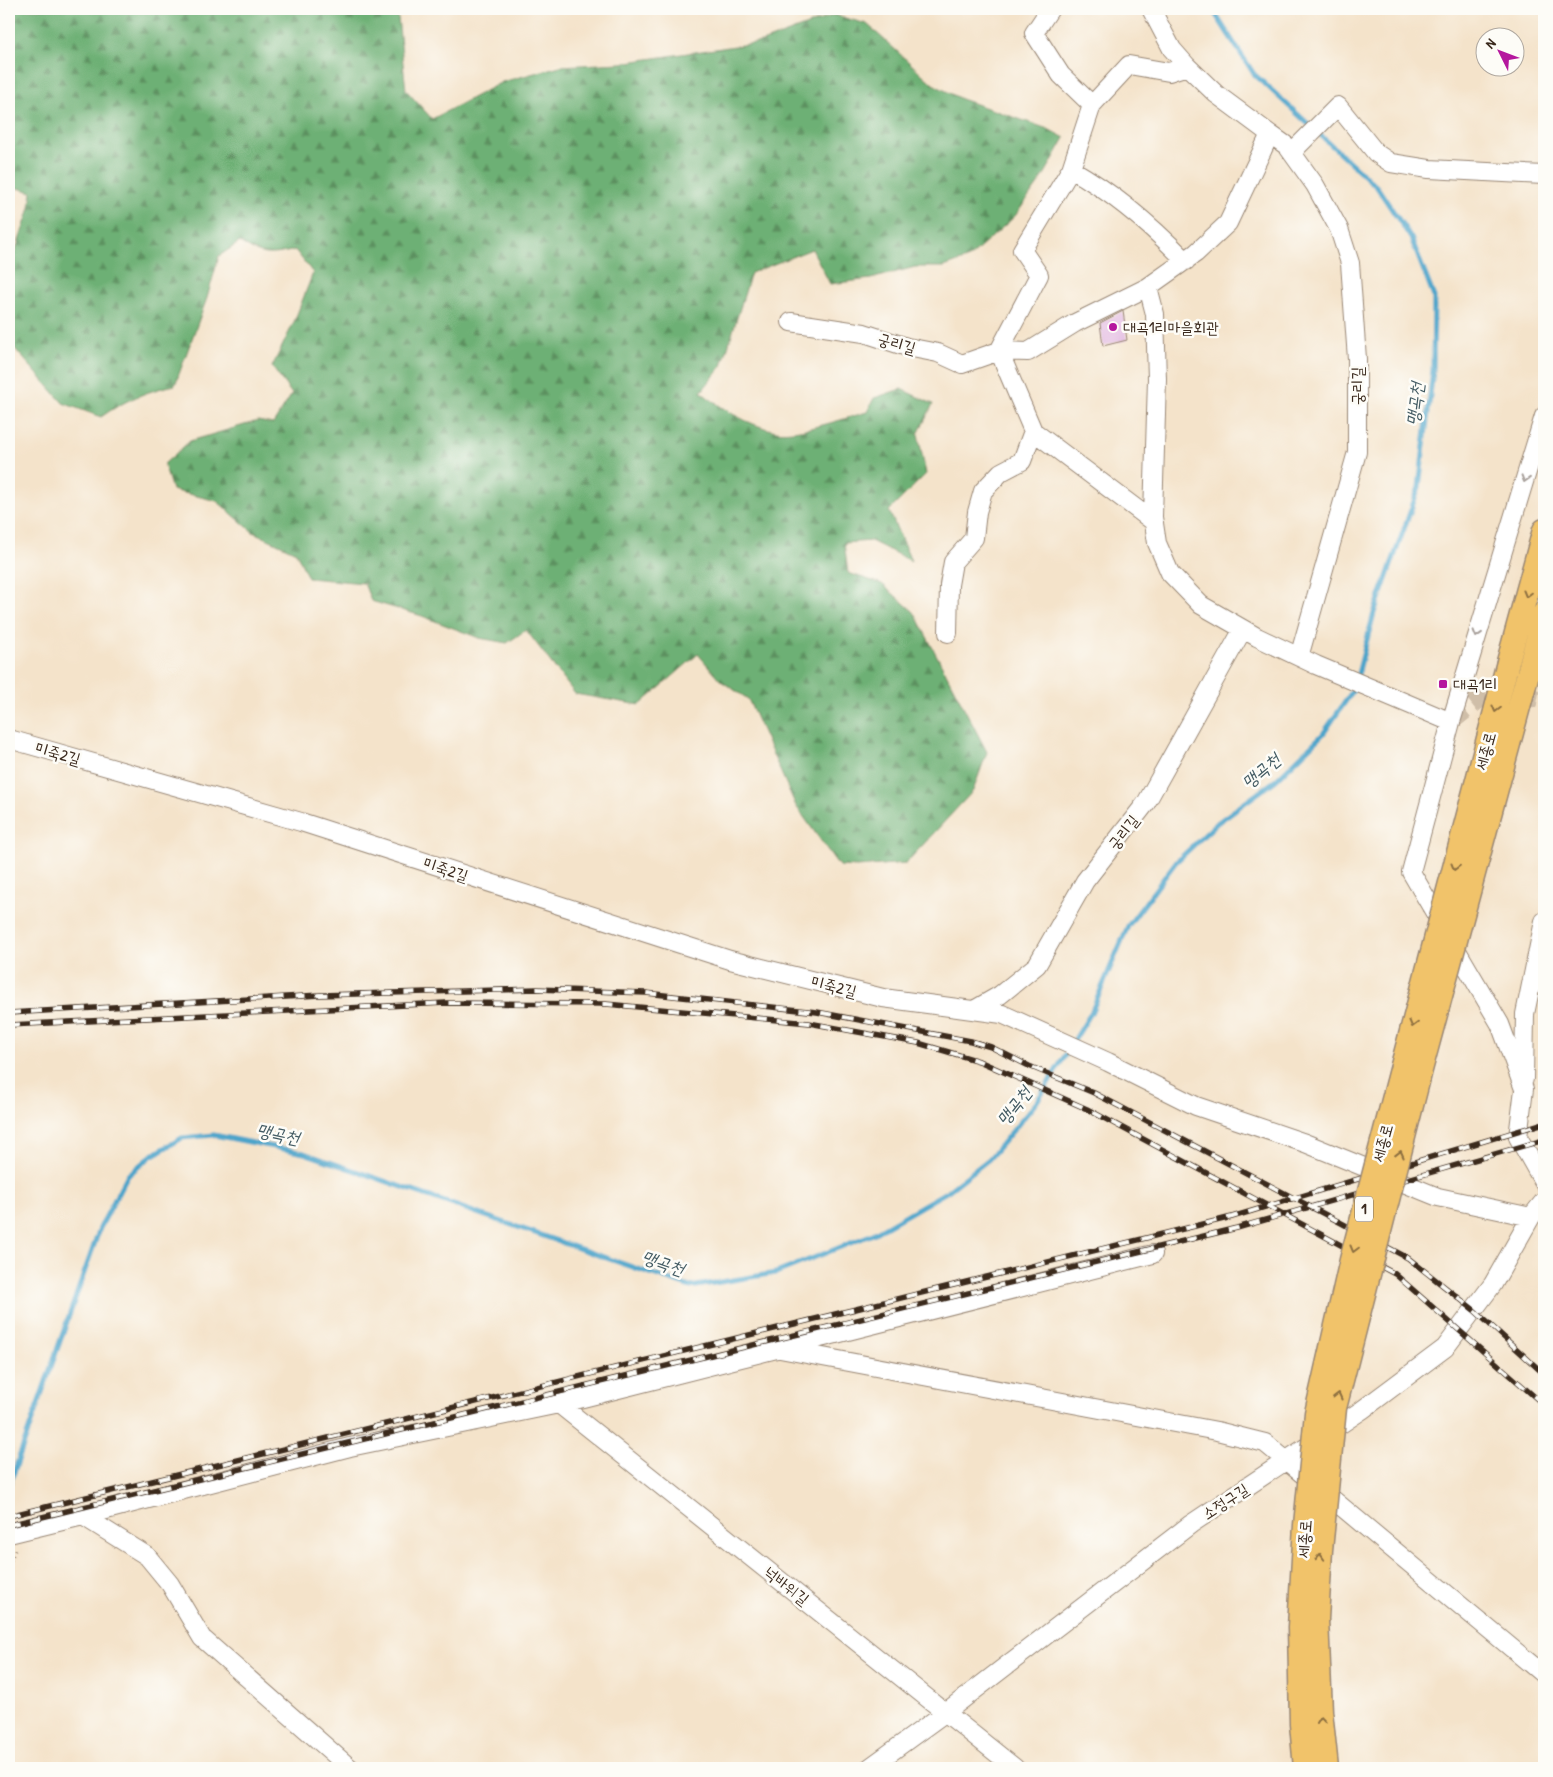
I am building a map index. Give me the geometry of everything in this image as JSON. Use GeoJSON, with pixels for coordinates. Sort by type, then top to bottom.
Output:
{"type":"FeatureCollection","features":[{"type":"Feature","properties":{"kind":"main road","name":"세종로"},"geometry":{"type":"LineString","coordinates":[[1327,1768],[1320,1711],[1317,1619],[1321,1550],[1335,1408],[1421,1070],[1519,664],[1544,530]]}},
{"type":"Feature","properties":{"kind":"main road","name":"세종로"},"geometry":{"type":"LineString","coordinates":[[1305,1768],[1301,1724],[1299,1627],[1305,1525],[1316,1413],[1351,1260],[1519,664],[1544,613]]}},
{"type":"Feature","properties":{"kind":"street"},"geometry":{"type":"LineString","coordinates":[[1050,9],[1034,33],[1061,75],[1092,105]]}},
{"type":"Feature","properties":{"kind":"street","name":"궁리길"},"geometry":{"type":"LineString","coordinates":[[1151,9],[1172,49],[1187,66],[1216,94],[1287,146],[1292,152],[1315,185],[1339,229],[1350,263],[1357,360],[1357,452],[1299,657]]}},
{"type":"Feature","properties":{"kind":"street"},"geometry":{"type":"LineString","coordinates":[[1154,522],[1033,431],[999,351],[1039,275],[1022,250],[1072,169],[1092,105],[1129,65],[1169,72],[1187,66]]}},
{"type":"Feature","properties":{"kind":"street"},"geometry":{"type":"LineString","coordinates":[[1292,152],[1338,106],[1376,153],[1392,163],[1429,169],[1544,175]]}},
{"type":"Feature","properties":{"kind":"street","name":"궁리길"},"geometry":{"type":"LineString","coordinates":[[792,322],[864,333],[907,347],[938,353],[962,364],[999,351],[1028,352],[1075,323],[1148,287],[1186,261],[1228,223],[1270,134]]}},
{"type":"Feature","properties":{"kind":"street"},"geometry":{"type":"LineString","coordinates":[[1072,169],[1100,185],[1125,204],[1153,227],[1186,261]]}},
{"type":"Feature","properties":{"kind":"street"},"geometry":{"type":"LineString","coordinates":[[1148,287],[1155,314],[1158,379],[1154,522],[1157,543],[1170,574],[1201,605],[1243,629],[1316,665],[1423,712],[1451,722]]}},
{"type":"Feature","properties":{"kind":"street"},"geometry":{"type":"LineString","coordinates":[[1524,1089],[1500,1024],[1411,872],[1451,722],[1544,416]]}},
{"type":"Feature","properties":{"kind":"street"},"geometry":{"type":"LineString","coordinates":[[948,633],[949,585],[953,562],[974,538],[977,512],[983,491],[1001,472],[1022,461],[1033,431]]}},
{"type":"Feature","properties":{"kind":"street","name":"궁리길"},"geometry":{"type":"LineString","coordinates":[[974,1010],[1000,995],[1037,965],[1085,881],[1146,803],[1243,629]]}},
{"type":"Feature","properties":{"kind":"street","name":"미죽2길"},"geometry":{"type":"LineString","coordinates":[[9,739],[301,822],[730,960],[883,998],[1002,1014],[1108,1062],[1196,1106],[1305,1143],[1438,1197],[1531,1217]]}},
{"type":"Feature","properties":{"kind":"street"},"geometry":{"type":"LineString","coordinates":[[1544,921],[1526,1014],[1524,1089],[1518,1137],[1544,1183]]}},
{"type":"Feature","properties":{"kind":"street","name":"소정구길"},"geometry":{"type":"LineString","coordinates":[[869,1768],[946,1712],[1191,1524],[1362,1410],[1445,1348],[1493,1284],[1531,1217],[1544,1201]]}},
{"type":"Feature","properties":{"kind":"street"},"geometry":{"type":"LineString","coordinates":[[9,1534],[350,1447],[559,1404],[1153,1254]]}},
{"type":"Feature","properties":{"kind":"street"},"geometry":{"type":"LineString","coordinates":[[775,1348],[1217,1431],[1265,1443],[1544,1675]]}},
{"type":"Feature","properties":{"kind":"street","name":"넉바위길"},"geometry":{"type":"LineString","coordinates":[[559,1404],[1015,1768]]}},
{"type":"Feature","properties":{"kind":"street"},"geometry":{"type":"LineString","coordinates":[[83,1516],[147,1556],[158,1567],[202,1638],[350,1768]]}},
{"type":"Feature","properties":{"kind":"green space"},"geometry":{"type":"Polygon","coordinates":[[[9,9],[397,9],[406,90],[432,119],[502,82],[560,66],[621,63],[762,42],[834,15],[867,24],[933,84],[961,99],[1048,129],[1065,138],[1043,177],[1015,216],[969,258],[944,267],[915,267],[871,279],[830,284],[812,249],[751,273],[722,366],[701,392],[746,421],[785,432],[822,425],[867,412],[874,398],[901,389],[933,404],[918,434],[926,474],[889,511],[911,561],[871,541],[844,543],[848,573],[882,584],[914,612],[987,752],[973,791],[906,863],[857,867],[839,866],[796,806],[748,699],[721,681],[698,654],[640,705],[575,694],[526,630],[507,643],[479,638],[422,616],[371,601],[364,583],[308,578],[296,552],[253,532],[217,501],[172,490],[164,464],[190,441],[258,421],[273,424],[292,394],[272,367],[294,322],[313,273],[295,250],[266,254],[260,253],[240,242],[219,256],[207,298],[175,385],[136,397],[101,417],[63,403],[9,342],[9,270],[30,208],[32,192],[18,188],[9,192],[9,9]]]}},
{"type":"Feature","properties":{"kind":"building","name":"대곡1리마을회관"},"geometry":{"type":"Polygon","coordinates":[[[1123,311],[1127,340],[1103,346],[1100,323],[1123,311]]]}},
{"type":"Feature","properties":{"kind":"waterway","name":"맹곡천"},"geometry":{"type":"LineString","coordinates":[[9,1486],[100,1228],[127,1176],[151,1156],[182,1138],[214,1135],[304,1153],[690,1287],[776,1273],[873,1234],[948,1191],[989,1159],[1036,1103],[1091,1013],[1128,926],[1175,863],[1217,823],[1276,780],[1323,734],[1354,689],[1374,613],[1419,487],[1433,370],[1434,297],[1411,238],[1377,187],[1254,74],[1212,9]]}},
{"type":"Feature","properties":{"kind":"tunnel"},"geometry":{"type":"LineString","coordinates":[[1451,722],[1491,690],[1544,700]]}},
{"type":"Feature","properties":{"kind":"railway"},"geometry":{"type":"LineString","coordinates":[[9,1013],[320,995],[537,989],[646,993],[817,1012],[971,1041],[991,1047],[1029,1066],[1094,1093],[1408,1258],[1474,1310],[1544,1374]]}},
{"type":"Feature","properties":{"kind":"railway"},"geometry":{"type":"LineString","coordinates":[[9,1025],[446,1003],[606,1004],[809,1023],[918,1043],[979,1061],[1087,1109],[1395,1274],[1544,1405]]}},
{"type":"Feature","properties":{"kind":"railway"},"geometry":{"type":"LineString","coordinates":[[9,1516],[1232,1217],[1544,1123]]}},
{"type":"Feature","properties":{"kind":"railway"},"geometry":{"type":"LineString","coordinates":[[9,1525],[1237,1228],[1544,1140]]}},
{"type":"Feature","properties":{"kind":"place","name":"대곡1리마을회관"},"geometry":{"type":"Point","coordinates":[1113,327]}},
{"type":"Feature","properties":{"kind":"place","name":"대곡1리"},"geometry":{"type":"Point","coordinates":[1443,684]}}]}
